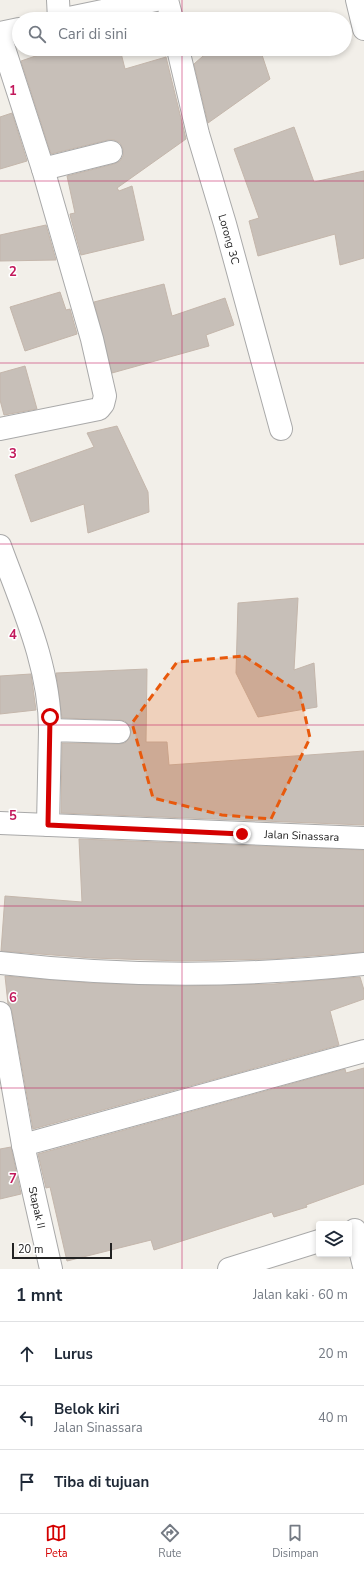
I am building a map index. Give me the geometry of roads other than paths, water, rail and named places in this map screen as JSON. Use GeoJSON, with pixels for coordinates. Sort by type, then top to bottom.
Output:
{"type":"FeatureCollection","features":[{"type":"Feature","properties":{"kind":"street"},"geometry":{"type":"LineString","coordinates":[[58,0],[59,12]]}},
{"type":"Feature","properties":{"kind":"street"},"geometry":{"type":"LineString","coordinates":[[98,12],[156,0]]}},
{"type":"Feature","properties":{"kind":"street"},"geometry":{"type":"LineString","coordinates":[[167,0],[170,12]]}},
{"type":"Feature","properties":{"kind":"street"},"geometry":{"type":"LineString","coordinates":[[357,0],[364,29]]}},
{"type":"Feature","properties":{"kind":"street"},"geometry":{"type":"LineString","coordinates":[[0,33],[12,30]]}},
{"type":"Feature","properties":{"kind":"street"},"geometry":{"type":"LineString","coordinates":[[0,36],[43,169],[92,339],[105,396],[103,404],[99,409],[0,429]]}},
{"type":"Feature","properties":{"kind":"street","name":"Lorong 3C"},"geometry":{"type":"LineString","coordinates":[[180,56],[198,134],[225,224],[281,429]]}},
{"type":"Feature","properties":{"kind":"street"},"geometry":{"type":"LineString","coordinates":[[43,169],[112,152]]}},
{"type":"Feature","properties":{"kind":"street"},"geometry":{"type":"LineString","coordinates":[[0,546],[38,650],[49,702],[50,730],[48,825]]}},
{"type":"Feature","properties":{"kind":"street"},"geometry":{"type":"LineString","coordinates":[[50,730],[119,732]]}},
{"type":"Feature","properties":{"kind":"street","name":"Jalan Sinassara"},"geometry":{"type":"LineString","coordinates":[[0,823],[364,838]]}},
{"type":"Feature","properties":{"kind":"street"},"geometry":{"type":"LineString","coordinates":[[0,963],[38,967],[200,974],[240,974],[309,970],[364,964]]}},
{"type":"Feature","properties":{"kind":"street","name":"Stapak II"},"geometry":{"type":"LineString","coordinates":[[0,1013],[23,1145],[51,1269]]}},
{"type":"Feature","properties":{"kind":"street"},"geometry":{"type":"LineString","coordinates":[[23,1145],[364,1051]]}},
{"type":"Feature","properties":{"kind":"street"},"geometry":{"type":"LineString","coordinates":[[356,1229],[364,1266]]}},
{"type":"Feature","properties":{"kind":"street"},"geometry":{"type":"LineString","coordinates":[[229,1269],[316,1242]]}}]}
